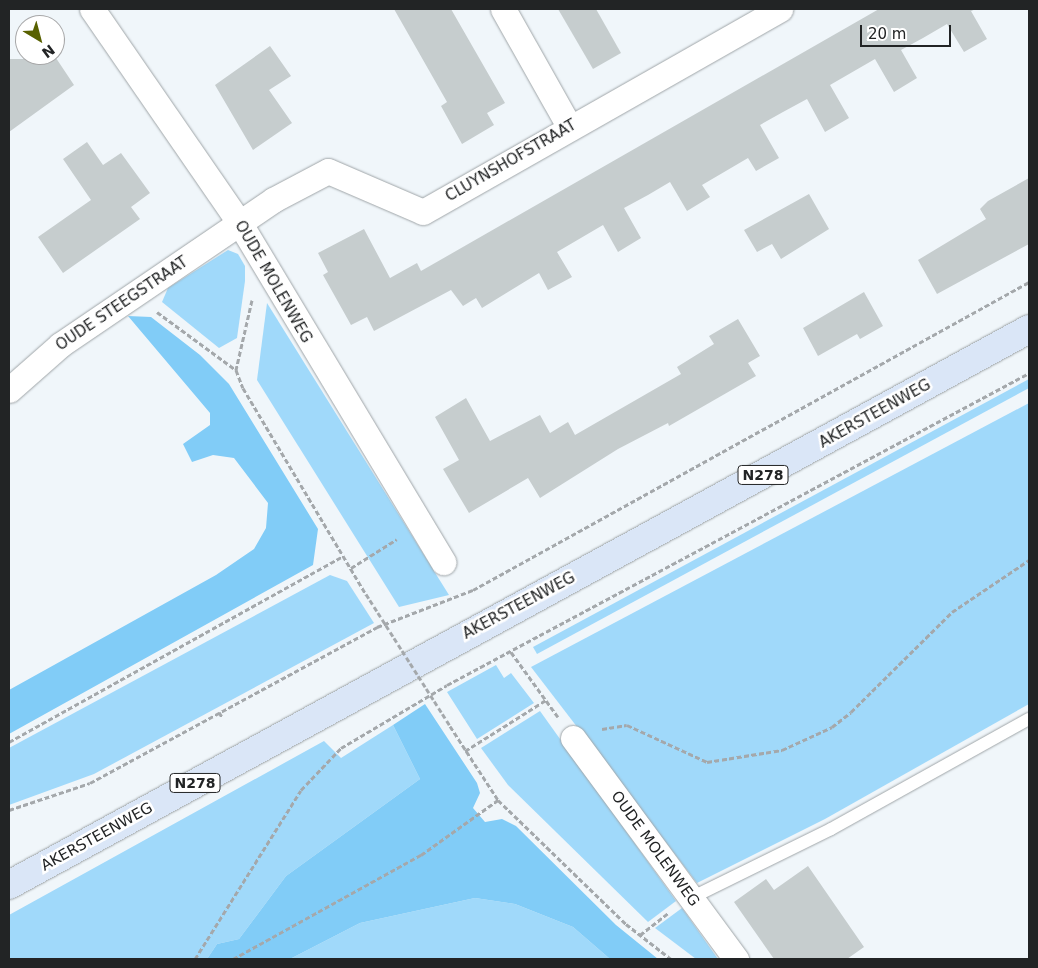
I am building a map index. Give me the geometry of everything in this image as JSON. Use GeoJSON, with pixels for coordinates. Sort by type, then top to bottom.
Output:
{"type":"FeatureCollection","features":[{"type":"Feature","properties":{"kind":"main road","name":"AKERSTEENWEG"},"geometry":{"type":"LineString","coordinates":[[9,885],[1029,329]]}},
{"type":"Feature","properties":{"kind":"street","name":"OUDE MOLENWEG"},"geometry":{"type":"LineString","coordinates":[[92,9],[239,222],[258,260],[443,562]]}},
{"type":"Feature","properties":{"kind":"street"},"geometry":{"type":"LineString","coordinates":[[503,9],[569,126]]}},
{"type":"Feature","properties":{"kind":"street","name":"CLUYNSHOFSTRAAT"},"geometry":{"type":"LineString","coordinates":[[239,222],[328,171],[423,212],[569,126],[780,9]]}},
{"type":"Feature","properties":{"kind":"street","name":"OUDE STEEGSTRAAT"},"geometry":{"type":"LineString","coordinates":[[9,390],[60,345],[239,222]]}},
{"type":"Feature","properties":{"kind":"street","name":"OUDE MOLENWEG"},"geometry":{"type":"LineString","coordinates":[[576,742],[736,959]]}},
{"type":"Feature","properties":{"kind":"lane"},"geometry":{"type":"LineString","coordinates":[[692,898],[830,829],[1029,719]]}},
{"type":"Feature","properties":{"kind":"path"},"geometry":{"type":"LineString","coordinates":[[236,370],[258,260]]}},
{"type":"Feature","properties":{"kind":"path"},"geometry":{"type":"LineString","coordinates":[[9,810],[90,783],[399,616],[473,590],[1029,282]]}},
{"type":"Feature","properties":{"kind":"path"},"geometry":{"type":"LineString","coordinates":[[138,292],[160,315],[236,370],[250,404],[366,594],[498,800],[640,935],[672,959]]}},
{"type":"Feature","properties":{"kind":"path"},"geometry":{"type":"LineString","coordinates":[[195,959],[302,790],[328,760],[421,700],[1029,373]]}},
{"type":"Feature","properties":{"kind":"path"},"geometry":{"type":"LineString","coordinates":[[351,568],[388,545]]}},
{"type":"Feature","properties":{"kind":"path"},"geometry":{"type":"LineString","coordinates":[[9,742],[343,556]]}},
{"type":"Feature","properties":{"kind":"path"},"geometry":{"type":"LineString","coordinates":[[576,742],[604,728],[627,725],[707,762],[789,747],[852,712],[952,612],[1029,560]]}},
{"type":"Feature","properties":{"kind":"path"},"geometry":{"type":"LineString","coordinates":[[465,751],[546,700],[511,652]]}},
{"type":"Feature","properties":{"kind":"path"},"geometry":{"type":"LineString","coordinates":[[219,712],[222,718]]}},
{"type":"Feature","properties":{"kind":"path"},"geometry":{"type":"LineString","coordinates":[[233,959],[421,854],[498,800]]}},
{"type":"Feature","properties":{"kind":"path"},"geometry":{"type":"LineString","coordinates":[[640,935],[692,898]]}},
{"type":"Feature","properties":{"kind":"shaded area"},"geometry":{"type":"Polygon","coordinates":[[[228,250],[238,254],[245,266],[245,281],[237,338],[219,348],[162,302],[168,288],[228,250]]]}},
{"type":"Feature","properties":{"kind":"shaded area"},"geometry":{"type":"Polygon","coordinates":[[[267,303],[449,595],[399,607],[257,380],[267,303]]]}},
{"type":"Feature","properties":{"kind":"shaded area"},"geometry":{"type":"Polygon","coordinates":[[[128,316],[151,317],[200,355],[229,384],[318,529],[313,565],[9,734],[9,690],[216,575],[254,549],[266,528],[268,503],[234,458],[213,455],[192,462],[183,444],[210,425],[210,413],[128,316]]]}},
{"type":"Feature","properties":{"kind":"shaded area"},"geometry":{"type":"Polygon","coordinates":[[[1029,379],[1029,388],[537,654],[533,647],[1029,379]]]}},
{"type":"Feature","properties":{"kind":"shaded area"},"geometry":{"type":"Polygon","coordinates":[[[1029,403],[1029,704],[825,819],[697,883],[531,667],[1029,403]]]}},
{"type":"Feature","properties":{"kind":"shaded area"},"geometry":{"type":"Polygon","coordinates":[[[330,575],[347,581],[374,623],[94,774],[9,805],[9,748],[330,575]]]}},
{"type":"Feature","properties":{"kind":"shaded area"},"geometry":{"type":"Polygon","coordinates":[[[496,665],[504,678],[511,673],[534,703],[477,739],[447,692],[496,665]]]}},
{"type":"Feature","properties":{"kind":"shaded area"},"geometry":{"type":"Polygon","coordinates":[[[425,704],[477,783],[480,793],[473,808],[485,822],[502,819],[516,826],[616,925],[658,959],[610,959],[573,927],[515,904],[475,898],[360,923],[290,959],[207,959],[217,944],[239,939],[286,876],[420,779],[393,725],[425,704]]]}},
{"type":"Feature","properties":{"kind":"shaded area"},"geometry":{"type":"Polygon","coordinates":[[[540,711],[676,901],[648,922],[508,785],[481,748],[540,711]]]}},
{"type":"Feature","properties":{"kind":"shaded area"},"geometry":{"type":"Polygon","coordinates":[[[393,725],[420,779],[286,876],[239,939],[217,944],[207,959],[9,959],[9,915],[324,741],[341,758],[393,725]]]}},
{"type":"Feature","properties":{"kind":"shaded area"},"geometry":{"type":"Polygon","coordinates":[[[475,898],[515,904],[573,927],[610,959],[290,959],[360,923],[475,898]]]}},
{"type":"Feature","properties":{"kind":"shaded area"},"geometry":{"type":"Polygon","coordinates":[[[682,908],[718,959],[696,959],[655,928],[682,908]]]}},
{"type":"Feature","properties":{"kind":"building"},"geometry":{"type":"Polygon","coordinates":[[[394,9],[451,9],[505,103],[487,113],[494,125],[462,144],[441,106],[447,102],[394,9]]]}},
{"type":"Feature","properties":{"kind":"building"},"geometry":{"type":"Polygon","coordinates":[[[558,9],[596,9],[621,53],[593,69],[558,9]]]}},
{"type":"Feature","properties":{"kind":"building"},"geometry":{"type":"Polygon","coordinates":[[[879,9],[976,9],[971,11],[987,39],[964,52],[947,24],[901,50],[917,78],[894,92],[875,59],[830,85],[849,118],[825,132],[807,99],[760,125],[779,158],[756,171],[748,158],[702,185],[710,197],[687,211],[670,182],[624,208],[641,238],[618,252],[603,225],[557,252],[572,277],[548,290],[539,273],[482,308],[476,298],[463,306],[451,290],[374,331],[367,317],[351,325],[323,275],[328,272],[318,253],[364,229],[390,278],[417,263],[421,271],[879,9]]]}},
{"type":"Feature","properties":{"kind":"building"},"geometry":{"type":"Polygon","coordinates":[[[270,46],[291,76],[269,90],[292,123],[253,150],[215,85],[270,46]]]}},
{"type":"Feature","properties":{"kind":"building"},"geometry":{"type":"Polygon","coordinates":[[[9,59],[15,59],[15,65],[61,65],[74,85],[9,132],[9,59]]]}},
{"type":"Feature","properties":{"kind":"building"},"geometry":{"type":"Polygon","coordinates":[[[87,142],[103,165],[121,153],[150,193],[131,207],[140,219],[63,273],[38,237],[91,200],[63,159],[87,142]]]}},
{"type":"Feature","properties":{"kind":"building"},"geometry":{"type":"Polygon","coordinates":[[[1029,178],[1029,244],[937,294],[918,260],[986,219],[980,209],[988,201],[1029,178]]]}},
{"type":"Feature","properties":{"kind":"building"},"geometry":{"type":"Polygon","coordinates":[[[809,194],[829,229],[781,259],[772,244],[757,252],[744,230],[809,194]]]}},
{"type":"Feature","properties":{"kind":"building"},"geometry":{"type":"Polygon","coordinates":[[[864,292],[883,326],[860,339],[857,334],[818,356],[803,328],[864,292]]]}},
{"type":"Feature","properties":{"kind":"building"},"geometry":{"type":"Polygon","coordinates":[[[738,319],[760,356],[748,363],[756,376],[669,426],[668,423],[618,449],[540,498],[528,478],[469,513],[443,469],[459,460],[435,417],[466,398],[490,441],[540,415],[550,433],[568,422],[575,435],[681,374],[677,367],[714,344],[709,336],[738,319]]]}},
{"type":"Feature","properties":{"kind":"building"},"geometry":{"type":"Polygon","coordinates":[[[808,866],[864,947],[847,959],[774,959],[734,902],[766,879],[774,890],[808,866]]]}}]}
